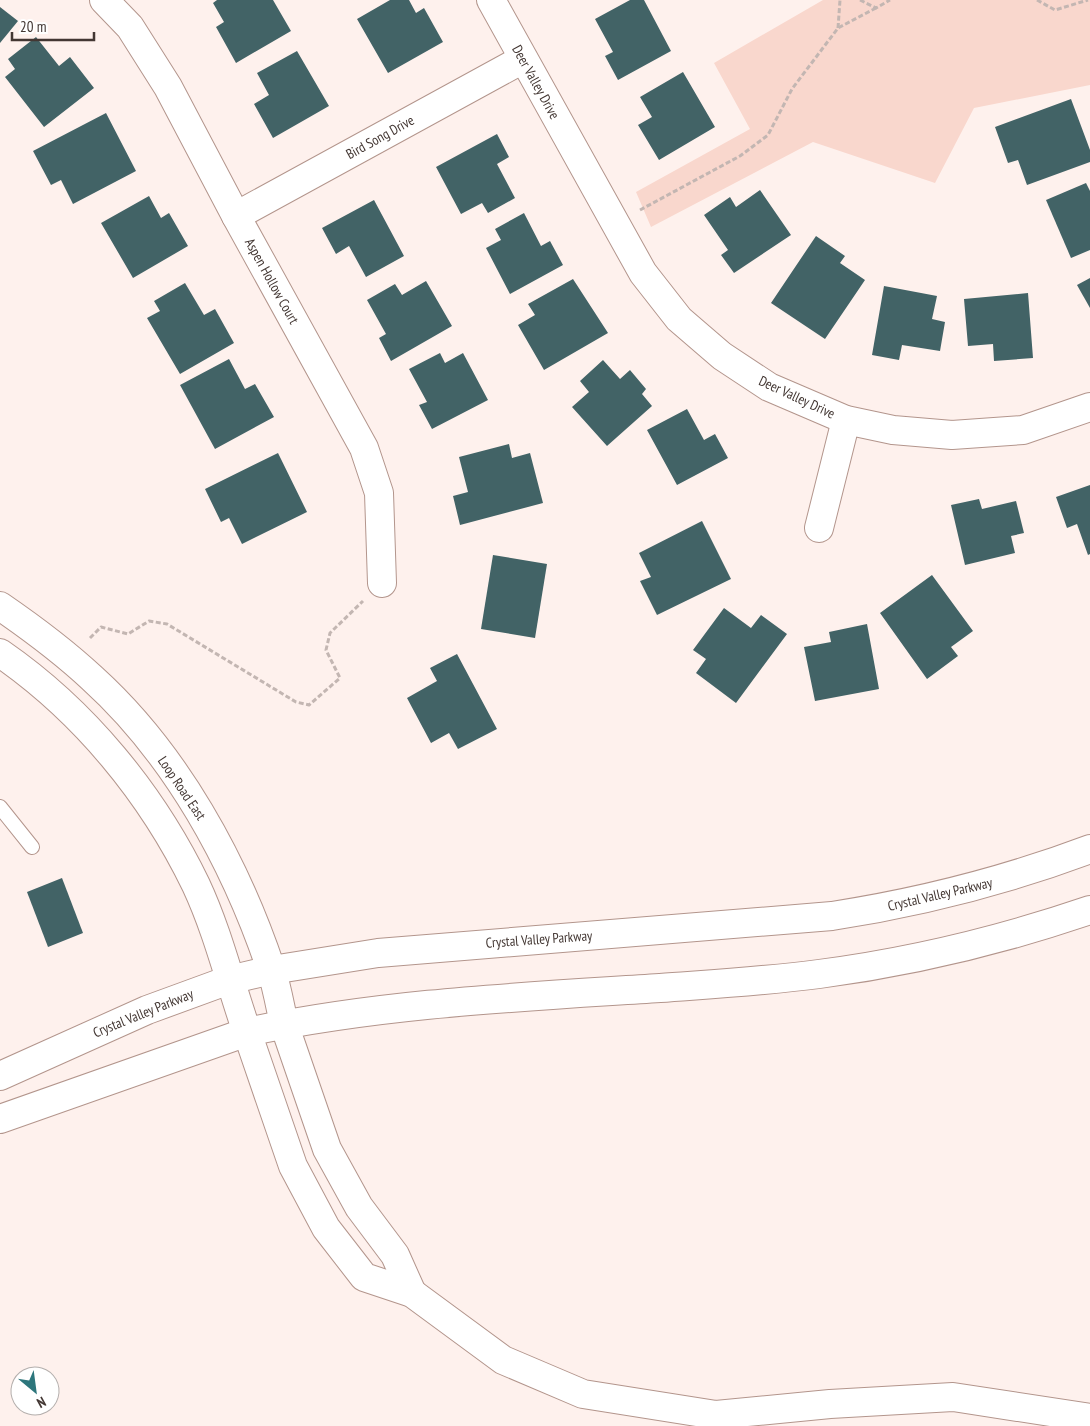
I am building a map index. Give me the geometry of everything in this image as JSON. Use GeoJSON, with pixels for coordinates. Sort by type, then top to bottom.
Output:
{"type":"FeatureCollection","features":[{"type":"Feature","properties":{"kind":"street","name":"Aspen Hollow Court"},"geometry":{"type":"LineString","coordinates":[[104,0],[130,27],[168,87],[236,216],[364,448],[379,493],[382,583]]}},
{"type":"Feature","properties":{"kind":"street","name":"Deer Valley Drive"},"geometry":{"type":"LineString","coordinates":[[491,0],[643,273],[679,319],[722,356],[769,387],[846,420],[893,430],[952,435],[1024,430],[1090,407]]}},
{"type":"Feature","properties":{"kind":"street","name":"Bird Song Drive"},"geometry":{"type":"LineString","coordinates":[[236,216],[523,59]]}},
{"type":"Feature","properties":{"kind":"street"},"geometry":{"type":"LineString","coordinates":[[819,528],[846,420]]}},
{"type":"Feature","properties":{"kind":"street","name":"Loop Road East"},"geometry":{"type":"LineString","coordinates":[[0,606],[49,641],[94,679],[132,720],[164,760],[199,811],[224,858],[249,912],[272,970],[284,1024],[327,1149],[359,1207],[395,1255],[412,1293]]}},
{"type":"Feature","properties":{"kind":"street"},"geometry":{"type":"LineString","coordinates":[[0,653],[49,690],[111,754],[171,839],[196,886],[216,935],[246,1032],[293,1166],[326,1228],[364,1277],[412,1293],[503,1360],[583,1394],[716,1415],[830,1404],[953,1397],[1090,1418]]}},
{"type":"Feature","properties":{"kind":"street","name":"Crystal Valley Parkway"},"geometry":{"type":"LineString","coordinates":[[1,1074],[146,1010],[229,980],[272,970],[378,953],[427,948],[832,916],[906,904],[969,889],[1049,865],[1090,849]]}},
{"type":"Feature","properties":{"kind":"street"},"geometry":{"type":"LineString","coordinates":[[0,1119],[246,1032],[284,1024],[418,1005],[819,974],[971,946],[1034,929],[1090,910]]}},
{"type":"Feature","properties":{"kind":"lane"},"geometry":{"type":"LineString","coordinates":[[0,807],[32,846]]}},
{"type":"Feature","properties":{"kind":"path"},"geometry":{"type":"LineString","coordinates":[[838,28],[840,0]]}},
{"type":"Feature","properties":{"kind":"path"},"geometry":{"type":"LineString","coordinates":[[860,0],[876,8]]}},
{"type":"Feature","properties":{"kind":"path"},"geometry":{"type":"LineString","coordinates":[[614,223],[740,156],[768,135],[792,90],[838,28],[890,0]]}},
{"type":"Feature","properties":{"kind":"path"},"geometry":{"type":"LineString","coordinates":[[1037,0],[1055,10],[1088,0]]}},
{"type":"Feature","properties":{"kind":"path"},"geometry":{"type":"LineString","coordinates":[[90,638],[101,628],[128,634],[149,621],[167,624],[296,702],[309,705],[340,678],[326,650],[330,633],[382,583]]}},
{"type":"Feature","properties":{"kind":"shaded area"},"geometry":{"type":"Polygon","coordinates":[[[823,0],[1090,0],[1090,85],[974,108],[935,183],[813,142],[651,227],[636,192],[750,129],[714,63],[823,0]]]}},
{"type":"Feature","properties":{"kind":"building"},"geometry":{"type":"Polygon","coordinates":[[[217,0],[273,0],[291,31],[236,63],[216,27],[224,22],[213,3],[217,0]]]}},
{"type":"Feature","properties":{"kind":"building"},"geometry":{"type":"Polygon","coordinates":[[[390,0],[409,0],[416,13],[424,8],[443,42],[388,73],[357,19],[390,0]]]}},
{"type":"Feature","properties":{"kind":"building"},"geometry":{"type":"Polygon","coordinates":[[[630,0],[644,0],[671,51],[618,80],[605,56],[613,52],[595,19],[630,0]]]}},
{"type":"Feature","properties":{"kind":"building"},"geometry":{"type":"Polygon","coordinates":[[[0,7],[18,21],[0,43],[0,7]]]}},
{"type":"Feature","properties":{"kind":"building"},"geometry":{"type":"Polygon","coordinates":[[[36,37],[59,66],[70,57],[94,88],[44,127],[5,77],[15,69],[8,59],[36,37]]]}},
{"type":"Feature","properties":{"kind":"building"},"geometry":{"type":"Polygon","coordinates":[[[297,51],[329,106],[273,138],[254,104],[269,95],[257,73],[297,51]]]}},
{"type":"Feature","properties":{"kind":"building"},"geometry":{"type":"Polygon","coordinates":[[[683,72],[715,127],[659,160],[638,125],[652,117],[640,97],[683,72]]]}},
{"type":"Feature","properties":{"kind":"building"},"geometry":{"type":"Polygon","coordinates":[[[1071,99],[1090,150],[1090,162],[1027,185],[1018,160],[1008,163],[995,127],[1071,99]]]}},
{"type":"Feature","properties":{"kind":"building"},"geometry":{"type":"Polygon","coordinates":[[[106,113],[136,171],[73,204],[61,180],[51,185],[33,151],[106,113]]]}},
{"type":"Feature","properties":{"kind":"building"},"geometry":{"type":"Polygon","coordinates":[[[497,134],[509,157],[497,164],[515,198],[488,213],[482,203],[461,214],[436,167],[497,134]]]}},
{"type":"Feature","properties":{"kind":"building"},"geometry":{"type":"Polygon","coordinates":[[[1086,183],[1090,191],[1090,250],[1071,258],[1046,200],[1086,183]]]}},
{"type":"Feature","properties":{"kind":"building"},"geometry":{"type":"Polygon","coordinates":[[[760,190],[791,235],[734,273],[721,255],[728,250],[704,215],[730,197],[736,207],[760,190]]]}},
{"type":"Feature","properties":{"kind":"building"},"geometry":{"type":"Polygon","coordinates":[[[149,196],[161,218],[169,213],[188,246],[133,278],[101,223],[149,196]]]}},
{"type":"Feature","properties":{"kind":"building"},"geometry":{"type":"Polygon","coordinates":[[[374,200],[404,256],[366,277],[349,246],[336,254],[322,228],[374,200]]]}},
{"type":"Feature","properties":{"kind":"building"},"geometry":{"type":"Polygon","coordinates":[[[524,213],[541,246],[550,241],[563,265],[510,294],[486,248],[501,240],[495,229],[524,213]]]}},
{"type":"Feature","properties":{"kind":"building"},"geometry":{"type":"Polygon","coordinates":[[[816,236],[845,256],[840,263],[865,280],[825,339],[771,303],[816,236]]]}},
{"type":"Feature","properties":{"kind":"building"},"geometry":{"type":"Polygon","coordinates":[[[1090,278],[1090,308],[1077,285],[1090,278]]]}},
{"type":"Feature","properties":{"kind":"building"},"geometry":{"type":"Polygon","coordinates":[[[573,279],[608,333],[544,370],[518,325],[535,315],[528,304],[573,279]]]}},
{"type":"Feature","properties":{"kind":"building"},"geometry":{"type":"Polygon","coordinates":[[[426,281],[452,326],[391,361],[379,338],[386,334],[367,300],[395,284],[402,295],[426,281]]]}},
{"type":"Feature","properties":{"kind":"building"},"geometry":{"type":"Polygon","coordinates":[[[185,283],[204,315],[215,309],[234,343],[180,374],[147,318],[160,311],[154,301],[185,283]]]}},
{"type":"Feature","properties":{"kind":"building"},"geometry":{"type":"Polygon","coordinates":[[[884,286],[937,296],[932,319],[945,322],[940,351],[902,345],[899,360],[872,355],[884,286]]]}},
{"type":"Feature","properties":{"kind":"building"},"geometry":{"type":"Polygon","coordinates":[[[1028,293],[1033,358],[994,361],[993,344],[968,346],[964,299],[1028,293]]]}},
{"type":"Feature","properties":{"kind":"building"},"geometry":{"type":"Polygon","coordinates":[[[440,353],[445,363],[463,353],[488,400],[432,429],[419,405],[427,402],[409,369],[440,353]]]}},
{"type":"Feature","properties":{"kind":"building"},"geometry":{"type":"Polygon","coordinates":[[[229,359],[245,389],[255,384],[274,417],[215,449],[180,385],[229,359]]]}},
{"type":"Feature","properties":{"kind":"building"},"geometry":{"type":"Polygon","coordinates":[[[603,360],[620,379],[630,370],[646,389],[642,394],[652,406],[607,446],[572,407],[589,392],[580,381],[603,360]]]}},
{"type":"Feature","properties":{"kind":"building"},"geometry":{"type":"Polygon","coordinates":[[[687,409],[704,440],[715,434],[728,458],[677,485],[647,430],[687,409]]]}},
{"type":"Feature","properties":{"kind":"building"},"geometry":{"type":"Polygon","coordinates":[[[509,444],[512,458],[530,453],[543,503],[460,525],[453,496],[468,492],[459,457],[509,444]]]}},
{"type":"Feature","properties":{"kind":"building"},"geometry":{"type":"Polygon","coordinates":[[[278,453],[307,512],[242,544],[229,518],[221,522],[205,489],[278,453]]]}},
{"type":"Feature","properties":{"kind":"building"},"geometry":{"type":"Polygon","coordinates":[[[1090,485],[1090,554],[1088,555],[1077,524],[1067,528],[1056,497],[1090,485]]]}},
{"type":"Feature","properties":{"kind":"building"},"geometry":{"type":"Polygon","coordinates":[[[979,499],[982,509],[1016,501],[1024,533],[1011,536],[1015,553],[965,565],[951,505],[979,499]]]}},
{"type":"Feature","properties":{"kind":"building"},"geometry":{"type":"Polygon","coordinates":[[[702,521],[731,579],[657,615],[640,581],[651,577],[639,553],[702,521]]]}},
{"type":"Feature","properties":{"kind":"building"},"geometry":{"type":"Polygon","coordinates":[[[493,555],[547,564],[535,638],[481,629],[493,555]]]}},
{"type":"Feature","properties":{"kind":"building"},"geometry":{"type":"Polygon","coordinates":[[[932,575],[973,631],[951,647],[958,656],[927,679],[880,613],[932,575]]]}},
{"type":"Feature","properties":{"kind":"building"},"geometry":{"type":"Polygon","coordinates":[[[724,608],[751,628],[761,615],[787,634],[736,703],[696,673],[706,659],[693,650],[724,608]]]}},
{"type":"Feature","properties":{"kind":"building"},"geometry":{"type":"Polygon","coordinates":[[[867,624],[879,689],[815,701],[804,647],[831,642],[829,632],[867,624]]]}},
{"type":"Feature","properties":{"kind":"building"},"geometry":{"type":"Polygon","coordinates":[[[457,654],[497,729],[458,749],[449,733],[431,743],[407,698],[437,681],[430,668],[457,654]]]}},
{"type":"Feature","properties":{"kind":"building"},"geometry":{"type":"Polygon","coordinates":[[[62,878],[83,933],[48,947],[27,892],[62,878]]]}}]}
